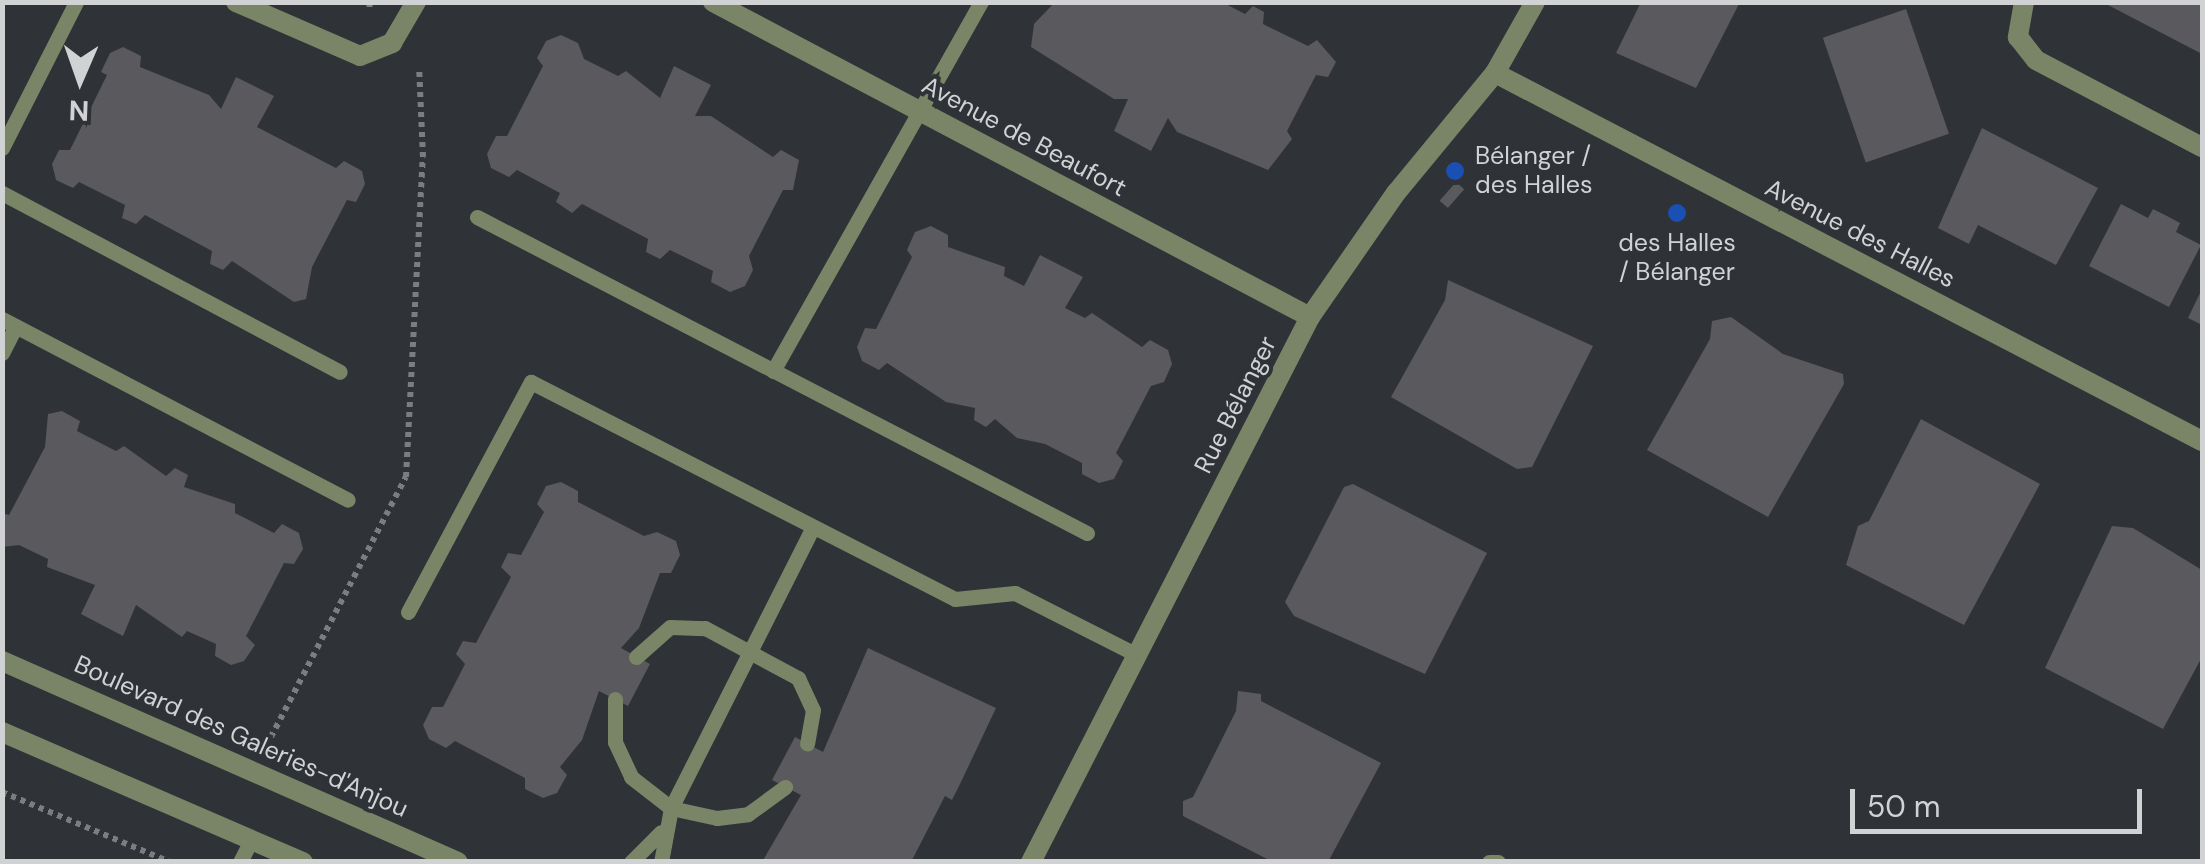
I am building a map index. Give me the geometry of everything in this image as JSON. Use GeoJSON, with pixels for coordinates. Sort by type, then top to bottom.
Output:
{"type":"FeatureCollection","features":[{"type":"Feature","properties":{"kind":"street"},"geometry":{"type":"LineString","coordinates":[[236,2],[360,56],[392,43],[416,2]]}},
{"type":"Feature","properties":{"kind":"street","name":"Avenue de Beaufort"},"geometry":{"type":"LineString","coordinates":[[713,2],[1310,317]]}},
{"type":"Feature","properties":{"kind":"street","name":"Rue Bélanger"},"geometry":{"type":"LineString","coordinates":[[1031,862],[1310,317],[1396,193],[1495,73],[1535,2]]}},
{"type":"Feature","properties":{"kind":"street"},"geometry":{"type":"LineString","coordinates":[[2024,2],[2018,37],[2053,70],[2202,148]]}},
{"type":"Feature","properties":{"kind":"street","name":"Avenue des Halles"},"geometry":{"type":"LineString","coordinates":[[1495,73],[2202,440]]}},
{"type":"Feature","properties":{"kind":"street","name":"Boulevard des Galeries-d'Anjou"},"geometry":{"type":"LineString","coordinates":[[2,661],[458,862]]}},
{"type":"Feature","properties":{"kind":"street"},"geometry":{"type":"LineString","coordinates":[[2,732],[303,862]]}},
{"type":"Feature","properties":{"kind":"lane"},"geometry":{"type":"LineString","coordinates":[[2,148],[76,2]]}},
{"type":"Feature","properties":{"kind":"lane"},"geometry":{"type":"LineString","coordinates":[[774,371],[915,108],[943,75],[981,2]]}},
{"type":"Feature","properties":{"kind":"lane"},"geometry":{"type":"LineString","coordinates":[[2,193],[340,372]]}},
{"type":"Feature","properties":{"kind":"lane"},"geometry":{"type":"LineString","coordinates":[[476,217],[1087,533]]}},
{"type":"Feature","properties":{"kind":"lane"},"geometry":{"type":"LineString","coordinates":[[2,353],[9,322],[348,500]]}},
{"type":"Feature","properties":{"kind":"lane"},"geometry":{"type":"LineString","coordinates":[[408,612],[530,382],[955,600],[1015,593],[1136,654]]}},
{"type":"Feature","properties":{"kind":"lane"},"geometry":{"type":"LineString","coordinates":[[661,862],[662,832],[672,808],[813,527]]}},
{"type":"Feature","properties":{"kind":"lane"},"geometry":{"type":"LineString","coordinates":[[636,656],[651,638],[688,624],[750,652],[808,690],[807,743]]}},
{"type":"Feature","properties":{"kind":"lane"},"geometry":{"type":"LineString","coordinates":[[615,700],[615,742],[630,777],[672,808],[717,818],[748,814],[785,787]]}},
{"type":"Feature","properties":{"kind":"lane"},"geometry":{"type":"LineString","coordinates":[[631,862],[662,832]]}},
{"type":"Feature","properties":{"kind":"lane"},"geometry":{"type":"LineString","coordinates":[[240,862],[252,838]]}},
{"type":"Feature","properties":{"kind":"lane"},"geometry":{"type":"LineString","coordinates":[[1489,862],[1498,862]]}},
{"type":"Feature","properties":{"kind":"path"},"geometry":{"type":"LineString","coordinates":[[271,737],[406,478],[423,157],[419,67]]}},
{"type":"Feature","properties":{"kind":"path"},"geometry":{"type":"LineString","coordinates":[[2,792],[170,862]]}},
{"type":"Feature","properties":{"kind":"building"},"geometry":{"type":"Polygon","coordinates":[[[1055,2],[1222,2],[1245,14],[1253,6],[1264,12],[1263,24],[1308,46],[1317,40],[1336,62],[1328,77],[1316,75],[1287,131],[1292,139],[1268,170],[1177,132],[1168,118],[1151,151],[1114,131],[1128,99],[1114,99],[1031,47],[1034,24],[1055,2]]]}},
{"type":"Feature","properties":{"kind":"building"},"geometry":{"type":"Polygon","coordinates":[[[1641,2],[1740,2],[1696,88],[1616,53],[1641,2]]]}},
{"type":"Feature","properties":{"kind":"building"},"geometry":{"type":"Polygon","coordinates":[[[2110,2],[2202,2],[2202,54],[2108,5],[2110,2]]]}},
{"type":"Feature","properties":{"kind":"building"},"geometry":{"type":"Polygon","coordinates":[[[1906,9],[1949,134],[1866,162],[1823,38],[1906,9]]]}},
{"type":"Feature","properties":{"kind":"building"},"geometry":{"type":"Polygon","coordinates":[[[561,35],[578,43],[584,59],[618,76],[626,71],[660,98],[674,66],[711,85],[695,116],[711,116],[773,157],[781,150],[799,160],[793,190],[783,190],[749,256],[753,270],[745,286],[730,292],[711,282],[713,271],[670,250],[660,259],[646,252],[648,239],[582,204],[572,213],[556,202],[560,193],[517,170],[509,177],[491,168],[487,154],[496,136],[507,136],[543,66],[537,58],[546,41],[561,35]]]}},
{"type":"Feature","properties":{"kind":"building"},"geometry":{"type":"Polygon","coordinates":[[[123,47],[141,56],[140,67],[209,95],[221,109],[236,77],[274,96],[257,127],[336,168],[344,161],[362,171],[365,184],[356,202],[347,200],[312,267],[306,299],[294,302],[232,261],[223,270],[210,264],[212,251],[145,215],[136,224],[122,218],[125,205],[79,182],[73,188],[56,180],[52,164],[59,150],[70,150],[107,75],[101,72],[110,53],[123,47]]]}},
{"type":"Feature","properties":{"kind":"building"},"geometry":{"type":"Polygon","coordinates":[[[1982,128],[2098,188],[2056,265],[1978,225],[1969,244],[1938,228],[1982,128]]]}},
{"type":"Feature","properties":{"kind":"building"},"geometry":{"type":"Polygon","coordinates":[[[1456,182],[1464,189],[1448,208],[1440,201],[1456,182]]]}},
{"type":"Feature","properties":{"kind":"building"},"geometry":{"type":"Polygon","coordinates":[[[2121,204],[2148,218],[2153,209],[2167,216],[2180,223],[2176,232],[2201,245],[2169,307],[2089,266],[2121,204]]]}},
{"type":"Feature","properties":{"kind":"building"},"geometry":{"type":"Polygon","coordinates":[[[931,226],[948,235],[948,247],[1005,267],[1004,276],[1024,286],[1040,255],[1083,277],[1065,308],[1085,318],[1092,313],[1142,347],[1150,340],[1168,350],[1172,364],[1164,382],[1151,386],[1116,453],[1123,461],[1114,479],[1099,483],[1082,474],[1082,463],[1045,444],[1017,438],[995,419],[986,427],[974,420],[975,408],[946,402],[887,363],[879,370],[862,361],[857,347],[865,328],[876,329],[912,257],[907,250],[915,232],[931,226]]]}},
{"type":"Feature","properties":{"kind":"building"},"geometry":{"type":"Polygon","coordinates":[[[1448,280],[1593,346],[1532,467],[1517,469],[1391,397],[1445,300],[1448,280]]]}},
{"type":"Feature","properties":{"kind":"building"},"geometry":{"type":"Polygon","coordinates":[[[2202,289],[2202,325],[2188,318],[2202,289]]]}},
{"type":"Feature","properties":{"kind":"building"},"geometry":{"type":"Polygon","coordinates":[[[1731,317],[1783,354],[1843,374],[1844,384],[1768,517],[1647,450],[1710,339],[1712,321],[1731,317]]]}},
{"type":"Feature","properties":{"kind":"building"},"geometry":{"type":"Polygon","coordinates":[[[62,411],[80,421],[77,431],[116,451],[124,446],[166,476],[175,468],[188,475],[184,487],[235,504],[235,513],[274,533],[282,524],[299,533],[303,549],[294,564],[284,563],[246,636],[255,645],[244,661],[231,665],[215,656],[216,644],[187,631],[182,637],[136,605],[123,636],[81,614],[95,585],[47,567],[48,559],[19,545],[2,547],[2,513],[9,515],[45,447],[48,414],[62,411]]]}},
{"type":"Feature","properties":{"kind":"building"},"geometry":{"type":"Polygon","coordinates":[[[1921,419],[2040,484],[1964,625],[1846,565],[1858,526],[1869,521],[1921,419]]]}},
{"type":"Feature","properties":{"kind":"building"},"geometry":{"type":"Polygon","coordinates":[[[561,482],[578,491],[578,502],[644,536],[657,532],[676,541],[680,555],[671,573],[660,573],[639,628],[621,648],[650,664],[628,706],[599,691],[582,740],[560,767],[567,775],[557,793],[543,798],[525,789],[525,778],[455,741],[446,748],[429,739],[423,725],[432,707],[443,707],[465,664],[456,654],[463,641],[476,643],[511,577],[501,567],[508,553],[521,555],[544,512],[537,504],[546,486],[561,482]]]}},
{"type":"Feature","properties":{"kind":"building"},"geometry":{"type":"Polygon","coordinates":[[[1353,484],[1487,553],[1425,674],[1294,616],[1285,602],[1344,487],[1353,484]]]}},
{"type":"Feature","properties":{"kind":"building"},"geometry":{"type":"Polygon","coordinates":[[[2112,526],[2133,528],[2202,570],[2202,657],[2163,729],[2045,668],[2112,526]]]}},
{"type":"Feature","properties":{"kind":"building"},"geometry":{"type":"Polygon","coordinates":[[[868,648],[996,708],[961,782],[952,800],[945,796],[911,862],[762,862],[801,795],[772,780],[795,737],[823,752],[868,648]]]}},
{"type":"Feature","properties":{"kind":"building"},"geometry":{"type":"Polygon","coordinates":[[[1238,691],[1261,694],[1261,701],[1381,763],[1328,862],[1273,862],[1183,816],[1183,801],[1193,797],[1236,711],[1238,691]]]}},
{"type":"Feature","properties":{"kind":"place","name":"Bélanger / des Halles"},"geometry":{"type":"Point","coordinates":[1455,171]}},
{"type":"Feature","properties":{"kind":"place","name":"des Halles / Bélanger"},"geometry":{"type":"Point","coordinates":[1677,213]}}]}
